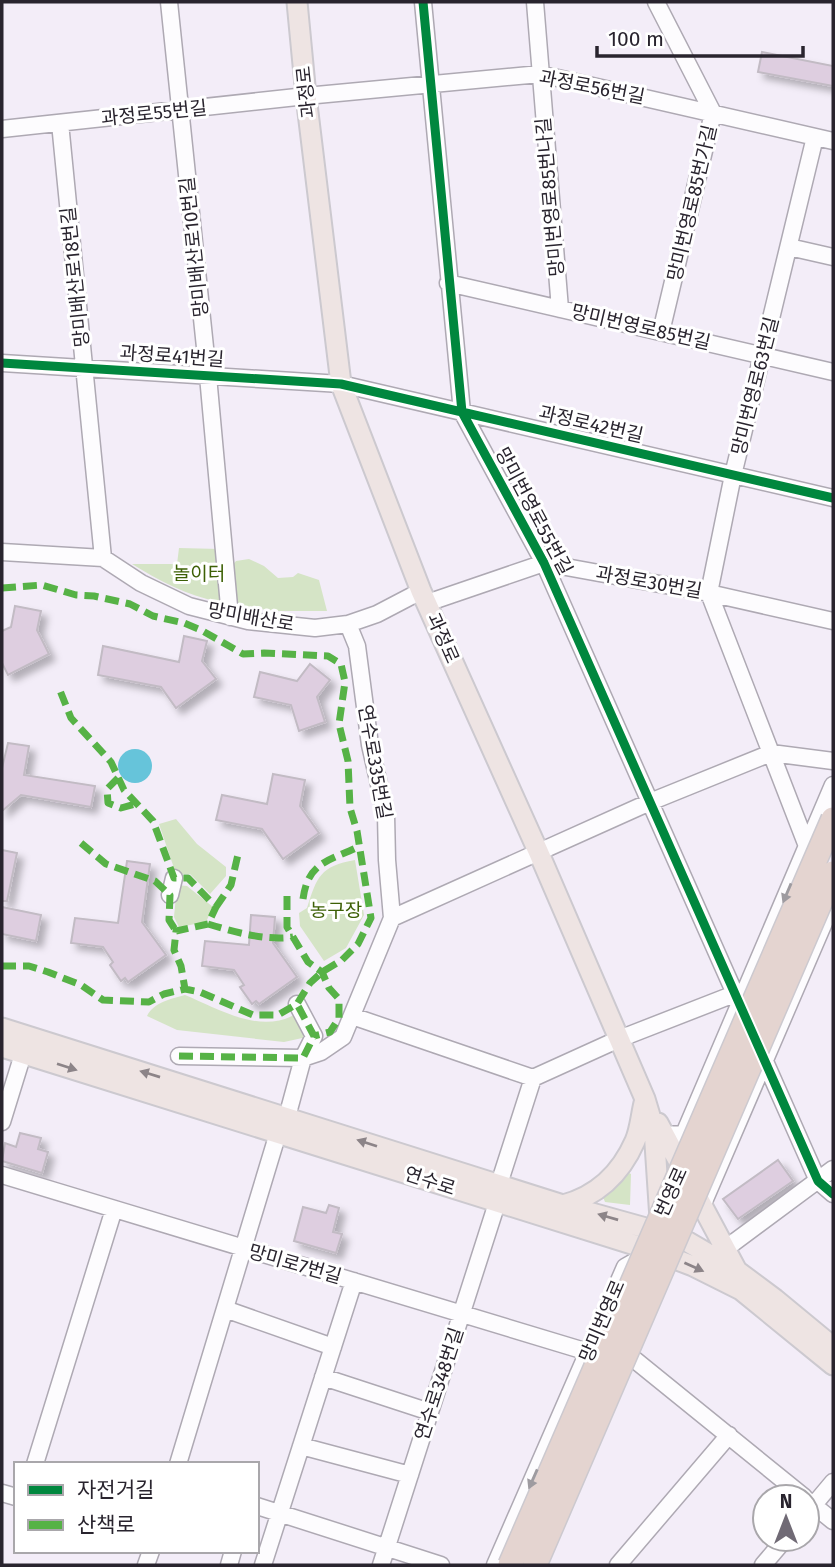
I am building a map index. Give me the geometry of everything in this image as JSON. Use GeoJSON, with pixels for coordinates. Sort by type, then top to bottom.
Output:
{"type":"FeatureCollection","features":[{"type":"Feature","properties":{"kind":"highway","name":"번영로"},"geometry":{"type":"LineString","coordinates":[[510,1565],[833,819]]}},
{"type":"Feature","properties":{"kind":"highway","name":"번영로"},"geometry":{"type":"LineString","coordinates":[[535,1565],[833,873]]}},
{"type":"Feature","properties":{"kind":"main road","name":"과정로"},"geometry":{"type":"LineString","coordinates":[[297,2],[341,384],[424,597],[645,1098],[653,1129],[657,1162],[660,1232],[654,1251]]}},
{"type":"Feature","properties":{"kind":"main road","name":"연수로"},"geometry":{"type":"LineString","coordinates":[[2,1028],[282,1125],[498,1194],[694,1266],[741,1290],[833,1365]]}},
{"type":"Feature","properties":{"kind":"main road","name":"연수로"},"geometry":{"type":"LineString","coordinates":[[2,1047],[282,1125]]}},
{"type":"Feature","properties":{"kind":"main road"},"geometry":{"type":"LineString","coordinates":[[645,1098],[736,1270]]}},
{"type":"Feature","properties":{"kind":"main road"},"geometry":{"type":"LineString","coordinates":[[563,1205],[603,1187],[617,1171],[636,1140],[645,1098]]}},
{"type":"Feature","properties":{"kind":"main road","name":"연수로"},"geometry":{"type":"LineString","coordinates":[[498,1194],[563,1205],[660,1232],[706,1251],[775,1299],[833,1348]]}},
{"type":"Feature","properties":{"kind":"street","name":"망미배산로10번길"},"geometry":{"type":"LineString","coordinates":[[169,2],[230,617]]}},
{"type":"Feature","properties":{"kind":"street","name":"망미번영로55번길"},"geometry":{"type":"LineString","coordinates":[[422,2],[462,412],[544,563],[739,995],[764,1062],[818,1181]]}},
{"type":"Feature","properties":{"kind":"street","name":"망미번영로85번나길"},"geometry":{"type":"LineString","coordinates":[[535,2],[560,309]]}},
{"type":"Feature","properties":{"kind":"street","name":"망미번영로85번가길"},"geometry":{"type":"LineString","coordinates":[[656,2],[713,113],[661,332]]}},
{"type":"Feature","properties":{"kind":"street","name":"과정로56번길"},"geometry":{"type":"LineString","coordinates":[[306,96],[540,74],[833,141]]}},
{"type":"Feature","properties":{"kind":"street","name":"과정로55번길"},"geometry":{"type":"LineString","coordinates":[[2,129],[306,96]]}},
{"type":"Feature","properties":{"kind":"street","name":"망미배산로18번길"},"geometry":{"type":"LineString","coordinates":[[60,122],[103,558]]}},
{"type":"Feature","properties":{"kind":"street","name":"망미번영로63번길"},"geometry":{"type":"LineString","coordinates":[[709,593],[733,475],[815,137]]}},
{"type":"Feature","properties":{"kind":"street"},"geometry":{"type":"LineString","coordinates":[[789,247],[833,257]]}},
{"type":"Feature","properties":{"kind":"street","name":"망미번영로85번길"},"geometry":{"type":"LineString","coordinates":[[448,283],[833,372]]}},
{"type":"Feature","properties":{"kind":"street","name":"과정로41번길"},"geometry":{"type":"LineString","coordinates":[[2,363],[341,384]]}},
{"type":"Feature","properties":{"kind":"street","name":"과정로42번길"},"geometry":{"type":"LineString","coordinates":[[341,384],[833,498]]}},
{"type":"Feature","properties":{"kind":"street","name":"망미배산로"},"geometry":{"type":"LineString","coordinates":[[2,552],[103,558],[141,583],[189,606],[230,617],[315,628],[348,624],[424,597]]}},
{"type":"Feature","properties":{"kind":"street","name":"과정로30번길"},"geometry":{"type":"LineString","coordinates":[[424,597],[544,563],[709,593],[833,621]]}},
{"type":"Feature","properties":{"kind":"street"},"geometry":{"type":"LineString","coordinates":[[702,1206],[793,997],[826,937],[832,905],[709,593]]}},
{"type":"Feature","properties":{"kind":"street","name":"연수로335번길"},"geometry":{"type":"LineString","coordinates":[[303,1058],[321,1052],[343,1037],[392,918],[386,815],[370,745],[357,646],[348,624]]}},
{"type":"Feature","properties":{"kind":"street"},"geometry":{"type":"LineString","coordinates":[[392,918],[650,802],[771,753],[833,761]]}},
{"type":"Feature","properties":{"kind":"street"},"geometry":{"type":"LineString","coordinates":[[664,1135],[684,1134],[739,995],[833,785]]}},
{"type":"Feature","properties":{"kind":"street"},"geometry":{"type":"LineString","coordinates":[[170,895],[174,877]]}},
{"type":"Feature","properties":{"kind":"street"},"geometry":{"type":"LineString","coordinates":[[352,1016],[533,1078],[619,1039],[739,995],[793,997]]}},
{"type":"Feature","properties":{"kind":"street"},"geometry":{"type":"LineString","coordinates":[[179,1462],[242,1249],[303,1058],[314,1037],[297,1004]]}},
{"type":"Feature","properties":{"kind":"street"},"geometry":{"type":"LineString","coordinates":[[2,1122],[23,1054]]}},
{"type":"Feature","properties":{"kind":"street"},"geometry":{"type":"LineString","coordinates":[[179,1056],[303,1058]]}},
{"type":"Feature","properties":{"kind":"street"},"geometry":{"type":"LineString","coordinates":[[498,1194],[533,1078]]}},
{"type":"Feature","properties":{"kind":"street"},"geometry":{"type":"LineString","coordinates":[[725,1249],[833,1169]]}},
{"type":"Feature","properties":{"kind":"street","name":"망미로7번길"},"geometry":{"type":"LineString","coordinates":[[2,1175],[589,1352]]}},
{"type":"Feature","properties":{"kind":"street"},"geometry":{"type":"LineString","coordinates":[[818,1181],[833,1194]]}},
{"type":"Feature","properties":{"kind":"street","name":"연수로348번길"},"geometry":{"type":"LineString","coordinates":[[381,1565],[498,1194]]}},
{"type":"Feature","properties":{"kind":"street"},"geometry":{"type":"LineString","coordinates":[[36,1462],[114,1209]]}},
{"type":"Feature","properties":{"kind":"street"},"geometry":{"type":"LineString","coordinates":[[547,1565],[668,1281],[654,1251]]}},
{"type":"Feature","properties":{"kind":"street"},"geometry":{"type":"LineString","coordinates":[[654,1251],[615,1348],[635,1360],[729,1435],[784,1483]]}},
{"type":"Feature","properties":{"kind":"street","name":"망미번영로"},"geometry":{"type":"LineString","coordinates":[[495,1565],[625,1267],[654,1251]]}},
{"type":"Feature","properties":{"kind":"street"},"geometry":{"type":"LineString","coordinates":[[263,1565],[354,1281]]}},
{"type":"Feature","properties":{"kind":"street"},"geometry":{"type":"LineString","coordinates":[[225,1309],[332,1347]]}},
{"type":"Feature","properties":{"kind":"street"},"geometry":{"type":"LineString","coordinates":[[323,1377],[430,1412]]}},
{"type":"Feature","properties":{"kind":"street"},"geometry":{"type":"LineString","coordinates":[[618,1565],[729,1435]]}},
{"type":"Feature","properties":{"kind":"street"},"geometry":{"type":"LineString","coordinates":[[301,1446],[410,1475]]}},
{"type":"Feature","properties":{"kind":"street"},"geometry":{"type":"LineString","coordinates":[[259,1507],[441,1565]]}},
{"type":"Feature","properties":{"kind":"green space","name":"놀이터"},"geometry":{"type":"Polygon","coordinates":[[[179,548],[220,549],[225,599],[219,602],[184,591],[132,564],[177,564],[179,548]]]}},
{"type":"Feature","properties":{"kind":"green space"},"geometry":{"type":"Polygon","coordinates":[[[249,559],[264,566],[278,578],[293,577],[298,573],[319,580],[327,611],[276,611],[235,606],[231,567],[236,561],[249,559]]]}},
{"type":"Feature","properties":{"kind":"green space"},"geometry":{"type":"Polygon","coordinates":[[[176,819],[197,844],[226,867],[226,876],[210,894],[190,874],[176,874],[159,824],[176,819]]]}},
{"type":"Feature","properties":{"kind":"green space","name":"농구장"},"geometry":{"type":"Polygon","coordinates":[[[355,860],[364,915],[346,948],[324,961],[300,926],[299,913],[307,908],[317,881],[327,870],[355,860]]]}},
{"type":"Feature","properties":{"kind":"green space"},"geometry":{"type":"Polygon","coordinates":[[[177,885],[187,886],[213,907],[206,922],[179,927],[174,917],[177,885]]]}},
{"type":"Feature","properties":{"kind":"green space"},"geometry":{"type":"Polygon","coordinates":[[[185,995],[253,1021],[281,1020],[294,1015],[307,1037],[284,1042],[177,1030],[147,1016],[158,1004],[185,995]]]}},
{"type":"Feature","properties":{"kind":"green space"},"geometry":{"type":"Polygon","coordinates":[[[627,1172],[631,1174],[630,1205],[605,1202],[603,1197],[627,1172]]]}},
{"type":"Feature","properties":{"kind":"water"},"geometry":{"type":"Polygon","coordinates":[[[135,749],[147,754],[152,766],[147,778],[135,783],[123,778],[118,766],[123,754],[135,749]]]}},
{"type":"Feature","properties":{"kind":"building"},"geometry":{"type":"Polygon","coordinates":[[[762,52],[833,66],[833,86],[758,72],[762,52]]]}},
{"type":"Feature","properties":{"kind":"building"},"geometry":{"type":"Polygon","coordinates":[[[15,606],[41,611],[37,630],[49,654],[8,675],[2,663],[2,631],[11,627],[15,606]]]}},
{"type":"Feature","properties":{"kind":"building"},"geometry":{"type":"Polygon","coordinates":[[[184,636],[207,641],[202,661],[216,679],[176,708],[161,687],[98,675],[103,646],[179,662],[184,636]]]}},
{"type":"Feature","properties":{"kind":"building"},"geometry":{"type":"Polygon","coordinates":[[[310,664],[330,680],[317,697],[325,722],[299,731],[291,705],[254,697],[260,672],[297,681],[310,664]]]}},
{"type":"Feature","properties":{"kind":"building"},"geometry":{"type":"Polygon","coordinates":[[[8,743],[29,746],[24,775],[95,786],[91,807],[21,795],[2,811],[2,768],[8,743]]]}},
{"type":"Feature","properties":{"kind":"building"},"geometry":{"type":"Polygon","coordinates":[[[273,774],[305,780],[300,806],[319,833],[283,859],[262,829],[216,820],[222,795],[267,804],[273,774]]]}},
{"type":"Feature","properties":{"kind":"building"},"geometry":{"type":"Polygon","coordinates":[[[2,850],[17,853],[7,901],[2,901],[2,850]]]}},
{"type":"Feature","properties":{"kind":"building"},"geometry":{"type":"Polygon","coordinates":[[[127,861],[150,864],[142,922],[166,955],[128,982],[125,978],[121,981],[110,965],[113,962],[103,947],[71,943],[75,918],[118,923],[127,861]]]}},
{"type":"Feature","properties":{"kind":"building"},"geometry":{"type":"Polygon","coordinates":[[[2,907],[41,915],[36,941],[2,934],[2,907]]]}},
{"type":"Feature","properties":{"kind":"building"},"geometry":{"type":"Polygon","coordinates":[[[251,915],[275,917],[273,943],[297,977],[259,1004],[256,1001],[252,1004],[240,987],[244,985],[234,970],[202,966],[205,941],[249,945],[251,915]]]}},
{"type":"Feature","properties":{"kind":"building"},"geometry":{"type":"Polygon","coordinates":[[[20,1133],[41,1138],[38,1149],[48,1152],[42,1173],[2,1161],[5,1143],[16,1147],[20,1133]]]}},
{"type":"Feature","properties":{"kind":"building"},"geometry":{"type":"Polygon","coordinates":[[[778,1160],[793,1181],[738,1219],[723,1199],[778,1160]]]}},
{"type":"Feature","properties":{"kind":"building"},"geometry":{"type":"Polygon","coordinates":[[[329,1205],[339,1208],[333,1232],[342,1234],[336,1253],[294,1241],[303,1207],[326,1213],[329,1205]]]}},
{"type":"Feature","properties":{"kind":"marked path"},"geometry":{"type":"LineString","coordinates":[[2,588],[42,585],[76,595],[130,604],[153,616],[201,630],[243,654],[328,656],[341,664],[345,682],[339,724],[348,761],[350,808],[357,831],[371,918],[358,944],[342,960],[310,983],[297,1004],[278,1015],[253,1015],[200,992],[185,989]]}},
{"type":"Feature","properties":{"kind":"marked path"},"geometry":{"type":"LineString","coordinates":[[2,966],[29,966],[48,972],[81,985],[103,1000],[149,1002],[164,994],[185,989],[181,966],[174,950],[176,931],[208,924],[216,907],[188,878],[174,878],[153,821],[124,790],[111,762],[71,718],[59,688]]}},
{"type":"Feature","properties":{"kind":"marked path"},"geometry":{"type":"LineString","coordinates":[[118,778],[107,789],[108,803],[121,808],[135,804]]}},
{"type":"Feature","properties":{"kind":"marked path"},"geometry":{"type":"LineString","coordinates":[[81,843],[106,864],[155,881],[170,895],[169,920],[176,931]]}},
{"type":"Feature","properties":{"kind":"marked path"},"geometry":{"type":"LineString","coordinates":[[303,899],[315,869],[360,846]]}},
{"type":"Feature","properties":{"kind":"marked path"},"geometry":{"type":"LineString","coordinates":[[216,907],[231,885],[239,850]]}},
{"type":"Feature","properties":{"kind":"marked path"},"geometry":{"type":"LineString","coordinates":[[287,896],[287,927],[308,962],[322,972],[329,988],[339,999],[339,1018],[330,1032],[314,1036]]}},
{"type":"Feature","properties":{"kind":"marked path"},"geometry":{"type":"LineString","coordinates":[[208,924],[261,937],[293,937]]}},
{"type":"Feature","properties":{"kind":"marked path"},"geometry":{"type":"LineString","coordinates":[[179,1056],[303,1058],[314,1036],[297,1004]]}},
{"type":"Feature","properties":{"kind":"cycle path"},"geometry":{"type":"LineString","coordinates":[[423,2],[462,412],[544,563],[818,1181],[833,1194]]}},
{"type":"Feature","properties":{"kind":"cycle path"},"geometry":{"type":"LineString","coordinates":[[2,363],[341,384],[833,498]]}}]}
